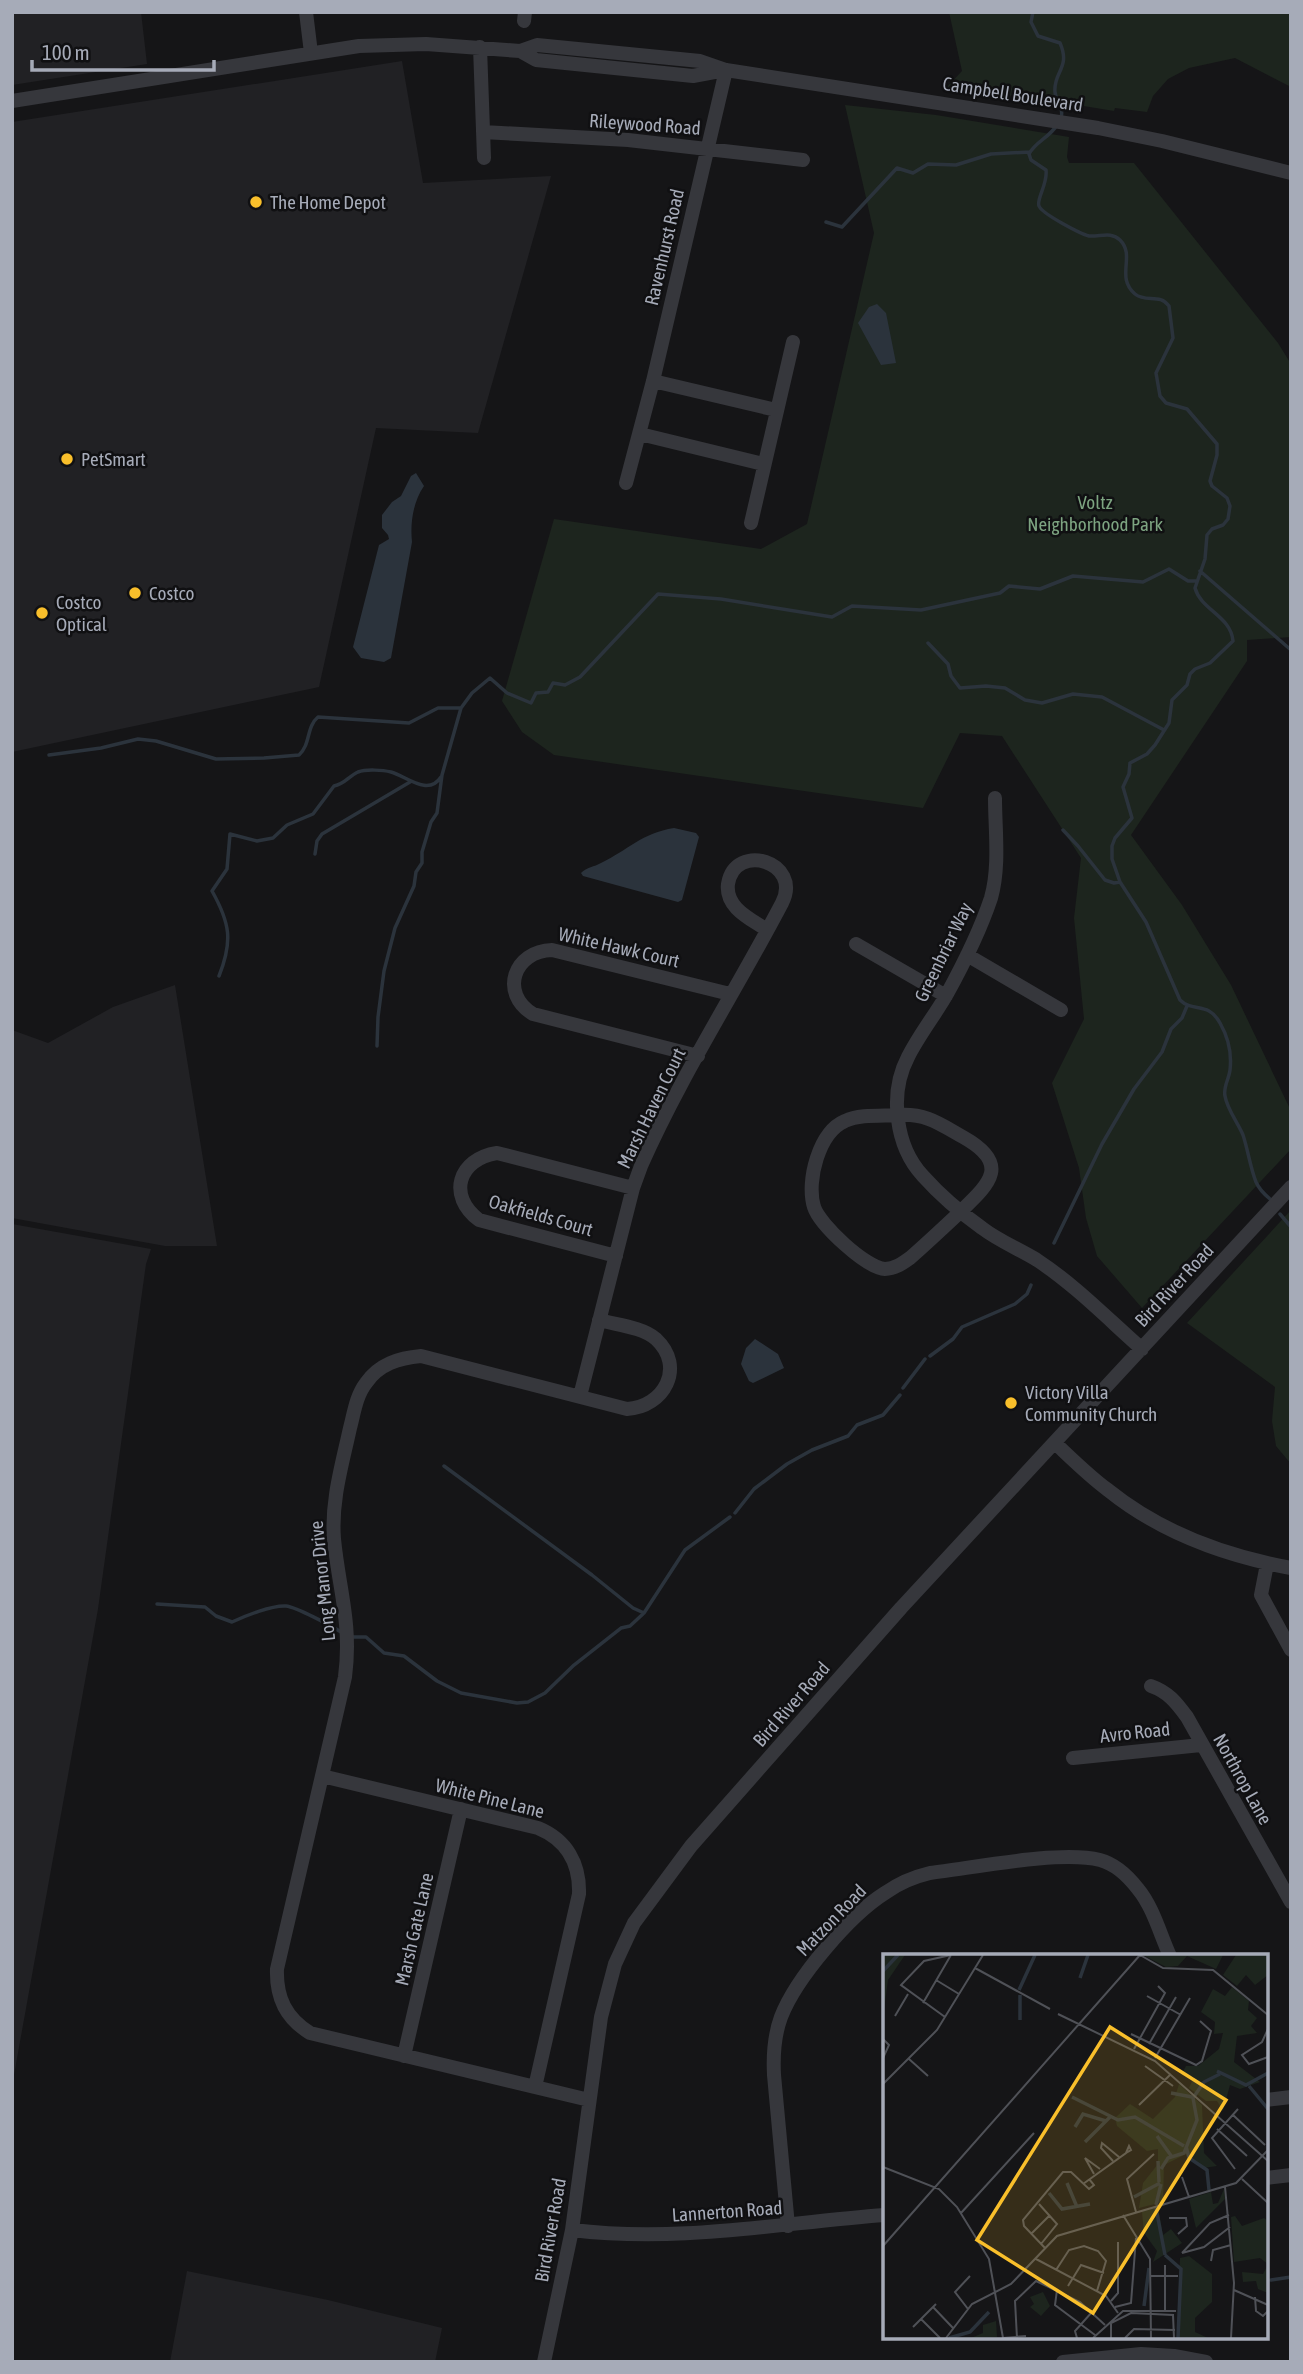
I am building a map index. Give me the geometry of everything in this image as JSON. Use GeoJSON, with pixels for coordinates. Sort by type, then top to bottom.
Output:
{"type":"FeatureCollection","features":[{"type":"Feature","properties":{"kind":"street"},"geometry":{"type":"LineString","coordinates":[[306,12],[311,53]]}},
{"type":"Feature","properties":{"kind":"street","name":"Campbell Boulevard"},"geometry":{"type":"LineString","coordinates":[[12,101],[387,43],[520,51],[537,45],[700,61],[726,70],[1098,128],[1291,173]]}},
{"type":"Feature","properties":{"kind":"street"},"geometry":{"type":"LineString","coordinates":[[480,47],[484,158]]}},
{"type":"Feature","properties":{"kind":"street","name":"Ravenhurst Road"},"geometry":{"type":"LineString","coordinates":[[626,483],[653,381],[726,70]]}},
{"type":"Feature","properties":{"kind":"street","name":"Rileywood Road"},"geometry":{"type":"LineString","coordinates":[[483,132],[628,140],[803,160]]}},
{"type":"Feature","properties":{"kind":"street"},"geometry":{"type":"LineString","coordinates":[[751,523],[793,342]]}},
{"type":"Feature","properties":{"kind":"street"},"geometry":{"type":"LineString","coordinates":[[653,381],[776,410]]}},
{"type":"Feature","properties":{"kind":"street"},"geometry":{"type":"LineString","coordinates":[[640,434],[763,464]]}},
{"type":"Feature","properties":{"kind":"street","name":"Greenbriar Way"},"geometry":{"type":"LineString","coordinates":[[995,798],[994,883],[990,898],[967,955],[946,996],[907,1058],[900,1079],[898,1115],[905,1151],[921,1175],[961,1211],[983,1229],[1064,1279],[1142,1349]]}},
{"type":"Feature","properties":{"kind":"street","name":"Marsh Haven Court"},"geometry":{"type":"LineString","coordinates":[[580,1396],[633,1188],[651,1144],[730,994],[767,930],[784,899],[785,882],[781,872],[762,860],[751,860],[740,865],[733,873],[729,895],[737,910],[767,930]]}},
{"type":"Feature","properties":{"kind":"street"},"geometry":{"type":"LineString","coordinates":[[856,944],[946,996]]}},
{"type":"Feature","properties":{"kind":"street","name":"White Hawk Court"},"geometry":{"type":"LineString","coordinates":[[698,1056],[533,1014],[523,1006],[516,994],[514,981],[517,968],[532,953],[552,950],[730,994]]}},
{"type":"Feature","properties":{"kind":"street"},"geometry":{"type":"LineString","coordinates":[[967,955],[1061,1010]]}},
{"type":"Feature","properties":{"kind":"street"},"geometry":{"type":"LineString","coordinates":[[898,1115],[920,1115],[931,1119],[985,1150],[990,1159],[990,1179],[977,1197],[910,1258],[900,1265],[885,1269],[866,1261],[820,1219],[812,1198],[813,1185],[819,1150],[825,1137],[842,1122],[898,1115]]}},
{"type":"Feature","properties":{"kind":"street","name":"Oakfields Court"},"geometry":{"type":"LineString","coordinates":[[616,1256],[480,1220],[470,1213],[463,1203],[461,1180],[474,1160],[496,1153],[633,1188]]}},
{"type":"Feature","properties":{"kind":"street","name":"Bird River Road"},"geometry":{"type":"LineString","coordinates":[[544,2362],[572,2230],[601,2017],[615,1964],[628,1933],[650,1899],[691,1846],[893,1618],[1291,1187]]}},
{"type":"Feature","properties":{"kind":"street","name":"Long Manor Drive"},"geometry":{"type":"LineString","coordinates":[[589,2100],[310,2033],[290,2018],[279,1995],[277,1969],[349,1651],[348,1623],[334,1539],[335,1499],[358,1397],[376,1371],[389,1363],[405,1357],[425,1356],[627,1409],[648,1405],[657,1398],[668,1379],[668,1357],[656,1339],[643,1332],[599,1320]]}},
{"type":"Feature","properties":{"kind":"street"},"geometry":{"type":"LineString","coordinates":[[1055,1443],[1107,1490],[1138,1511],[1188,1537],[1228,1553],[1291,1568]]}},
{"type":"Feature","properties":{"kind":"street"},"geometry":{"type":"LineString","coordinates":[[1267,1563],[1261,1595],[1291,1650]]}},
{"type":"Feature","properties":{"kind":"street","name":"Northrop Lane"},"geometry":{"type":"LineString","coordinates":[[1151,1686],[1163,1690],[1187,1717],[1291,1902]]}},
{"type":"Feature","properties":{"kind":"street","name":"Avro Road"},"geometry":{"type":"LineString","coordinates":[[1073,1758],[1201,1745]]}},
{"type":"Feature","properties":{"kind":"street","name":"White Pine Lane"},"geometry":{"type":"LineString","coordinates":[[322,1776],[546,1831],[566,1847],[578,1870],[579,1894],[535,2087]]}},
{"type":"Feature","properties":{"kind":"street","name":"Marsh Gate Lane"},"geometry":{"type":"LineString","coordinates":[[404,2056],[461,1810]]}},
{"type":"Feature","properties":{"kind":"street","name":"Matzon Road"},"geometry":{"type":"LineString","coordinates":[[788,2226],[773,2059],[778,2029],[792,1994],[808,1971],[869,1905],[883,1894],[914,1877],[930,1873],[1064,1858],[1101,1861],[1120,1871],[1138,1888],[1169,1954]]}},
{"type":"Feature","properties":{"kind":"street"},"geometry":{"type":"LineString","coordinates":[[1268,2100],[1291,2097]]}},
{"type":"Feature","properties":{"kind":"street"},"geometry":{"type":"LineString","coordinates":[[1268,2178],[1291,2175]]}},
{"type":"Feature","properties":{"kind":"street","name":"Lannerton Road"},"geometry":{"type":"LineString","coordinates":[[572,2230],[642,2236],[788,2226],[883,2215]]}},
{"type":"Feature","properties":{"kind":"street"},"geometry":{"type":"LineString","coordinates":[[1063,2362],[1141,2354],[1206,2362]]}},
{"type":"Feature","properties":{"kind":"shaded area"},"geometry":{"type":"Polygon","coordinates":[[[12,12],[141,12],[147,64],[12,85],[12,12]]]}},
{"type":"Feature","properties":{"kind":"shaded area"},"geometry":{"type":"Polygon","coordinates":[[[402,61],[423,183],[551,176],[478,433],[376,428],[319,687],[12,752],[12,122],[402,61]]]}},
{"type":"Feature","properties":{"kind":"shaded area"},"geometry":{"type":"Polygon","coordinates":[[[877,304],[886,313],[896,363],[881,365],[858,323],[869,307],[877,304]]]}},
{"type":"Feature","properties":{"kind":"shaded area"},"geometry":{"type":"Polygon","coordinates":[[[416,473],[424,486],[413,513],[412,542],[391,658],[384,662],[361,658],[353,647],[379,545],[389,539],[382,528],[382,515],[392,502],[401,496],[411,476],[416,473]]]}},
{"type":"Feature","properties":{"kind":"shaded area"},"geometry":{"type":"Polygon","coordinates":[[[674,828],[696,833],[699,837],[682,900],[678,902],[583,876],[581,873],[644,838],[674,828]]]}},
{"type":"Feature","properties":{"kind":"shaded area"},"geometry":{"type":"Polygon","coordinates":[[[175,985],[217,1246],[165,1246],[12,1218],[12,1030],[48,1043],[113,1007],[175,985]]]}},
{"type":"Feature","properties":{"kind":"shaded area"},"geometry":{"type":"Polygon","coordinates":[[[12,1224],[151,1249],[146,1264],[98,1609],[12,2086],[12,1224]]]}},
{"type":"Feature","properties":{"kind":"shaded area"},"geometry":{"type":"Polygon","coordinates":[[[755,1339],[778,1354],[784,1368],[753,1383],[749,1381],[741,1364],[746,1348],[755,1339]]]}},
{"type":"Feature","properties":{"kind":"shaded area"},"geometry":{"type":"Polygon","coordinates":[[[187,2271],[328,2300],[442,2328],[435,2362],[170,2362],[187,2271]]]}},
{"type":"Feature","properties":{"kind":"green space"},"geometry":{"type":"Polygon","coordinates":[[[949,12],[1291,12],[1291,87],[1235,58],[1189,68],[1168,79],[1153,96],[1147,112],[1115,108],[1114,111],[946,88],[962,71],[949,12]]]}},
{"type":"Feature","properties":{"kind":"green space","name":"Voltz Neighborhood Park"},"geometry":{"type":"Polygon","coordinates":[[[845,105],[936,115],[1069,137],[1069,163],[1134,163],[1278,343],[1291,364],[1291,637],[1247,640],[1247,661],[1131,835],[1182,905],[1231,985],[1291,1111],[1291,1149],[1142,1308],[1097,1256],[1086,1218],[1079,1168],[1052,1083],[1084,1019],[1074,918],[1081,858],[1002,736],[960,733],[923,808],[554,755],[522,732],[502,701],[554,519],[761,549],[807,524],[874,233],[845,105]]]}},
{"type":"Feature","properties":{"kind":"green space"},"geometry":{"type":"Polygon","coordinates":[[[1291,1210],[1291,1464],[1276,1446],[1272,1421],[1275,1387],[1187,1323],[1291,1210]]]}},
{"type":"Feature","properties":{"kind":"waterway"},"geometry":{"type":"LineString","coordinates":[[1033,12],[1031,22],[1038,36],[1060,43],[1063,51],[1063,64],[1055,85],[1061,118]]}},
{"type":"Feature","properties":{"kind":"waterway"},"geometry":{"type":"LineString","coordinates":[[1057,125],[1029,154],[1031,160],[1046,170],[1039,206],[1070,228],[1089,236],[1117,237],[1126,253],[1126,281],[1129,287],[1139,297],[1161,300],[1169,306],[1173,338],[1156,373],[1160,396],[1166,403],[1187,409],[1217,444],[1210,481],[1212,486],[1227,498],[1230,506],[1228,519],[1207,535],[1205,559],[1195,588],[1203,602],[1227,625],[1233,641],[1210,663],[1190,674],[1187,685],[1172,700],[1169,723],[1155,745],[1147,754],[1130,763],[1129,774],[1123,787],[1132,818],[1115,838],[1112,859],[1120,882],[1146,922],[1180,1000],[1211,1012],[1223,1028],[1230,1057],[1226,1101],[1243,1135],[1256,1182],[1270,1199]]}},
{"type":"Feature","properties":{"kind":"waterway"},"geometry":{"type":"LineString","coordinates":[[826,222],[842,227],[897,168],[913,173],[928,164],[956,165],[991,154],[1030,152]]}},
{"type":"Feature","properties":{"kind":"waterway"},"geometry":{"type":"LineString","coordinates":[[377,1046],[384,971],[395,928],[414,886],[431,822],[437,813],[442,775],[461,708],[472,693],[490,678],[507,693],[531,703],[536,693],[548,692],[553,683],[565,685],[580,677],[658,594],[721,599],[832,617],[852,606],[921,610],[1000,593],[1009,586],[1040,589],[1073,576],[1143,582],[1169,569],[1188,581],[1197,581]]}},
{"type":"Feature","properties":{"kind":"waterway"},"geometry":{"type":"LineString","coordinates":[[1200,571],[1291,650]]}},
{"type":"Feature","properties":{"kind":"waterway"},"geometry":{"type":"LineString","coordinates":[[928,643],[948,664],[951,676],[960,688],[1005,688],[1025,700],[1042,703],[1073,694],[1102,697],[1164,730]]}},
{"type":"Feature","properties":{"kind":"waterway"},"geometry":{"type":"LineString","coordinates":[[49,755],[101,748],[138,739],[156,741],[216,759],[299,755],[318,717],[409,723],[438,708],[461,708]]}},
{"type":"Feature","properties":{"kind":"waterway"},"geometry":{"type":"LineString","coordinates":[[219,976],[228,932],[223,913],[212,891],[227,869],[230,834],[257,841],[273,838],[287,825],[313,814],[334,786],[361,771],[391,772],[423,785],[436,783],[441,777]]}},
{"type":"Feature","properties":{"kind":"waterway"},"geometry":{"type":"LineString","coordinates":[[315,854],[317,841],[322,834],[410,782]]}},
{"type":"Feature","properties":{"kind":"waterway"},"geometry":{"type":"LineString","coordinates":[[1063,830],[1105,880],[1120,882]]}},
{"type":"Feature","properties":{"kind":"waterway"},"geometry":{"type":"LineString","coordinates":[[1054,1243],[1102,1144],[1134,1089],[1162,1052],[1171,1029],[1182,1018],[1187,1006]]}},
{"type":"Feature","properties":{"kind":"waterway"},"geometry":{"type":"LineString","coordinates":[[1280,1214],[1291,1227]]}},
{"type":"Feature","properties":{"kind":"waterway"},"geometry":{"type":"LineString","coordinates":[[930,1356],[953,1339],[962,1327],[1015,1304],[1027,1294],[1031,1285]]}},
{"type":"Feature","properties":{"kind":"waterway"},"geometry":{"type":"LineString","coordinates":[[903,1388],[925,1359]]}},
{"type":"Feature","properties":{"kind":"waterway"},"geometry":{"type":"LineString","coordinates":[[735,1513],[754,1489],[787,1464],[812,1450],[848,1436],[857,1425],[883,1415],[900,1395]]}},
{"type":"Feature","properties":{"kind":"waterway"},"geometry":{"type":"LineString","coordinates":[[444,1466],[633,1608],[644,1613]]}},
{"type":"Feature","properties":{"kind":"waterway"},"geometry":{"type":"LineString","coordinates":[[351,1637],[366,1637],[384,1653],[404,1656],[437,1681],[461,1693],[517,1703],[528,1702],[545,1693],[574,1665],[621,1628],[630,1626],[644,1613],[685,1550],[730,1517]]}},
{"type":"Feature","properties":{"kind":"waterway"},"geometry":{"type":"LineString","coordinates":[[157,1604],[205,1607],[216,1616],[232,1622],[266,1609],[286,1606],[341,1632]]}},
{"type":"Feature","properties":{"kind":"waterway"},"geometry":{"type":"LineString","coordinates":[[1271,2280],[1291,2277]]}},
{"type":"Feature","properties":{"kind":"place","name":"The Home Depot"},"geometry":{"type":"Point","coordinates":[256,202]}},
{"type":"Feature","properties":{"kind":"place","name":"PetSmart"},"geometry":{"type":"Point","coordinates":[67,459]}},
{"type":"Feature","properties":{"kind":"place","name":"Costco"},"geometry":{"type":"Point","coordinates":[135,593]}},
{"type":"Feature","properties":{"kind":"place","name":"Costco Optical"},"geometry":{"type":"Point","coordinates":[42,613]}},
{"type":"Feature","properties":{"kind":"place","name":"Victory Villa Community Church"},"geometry":{"type":"Point","coordinates":[1011,1403]}}]}
